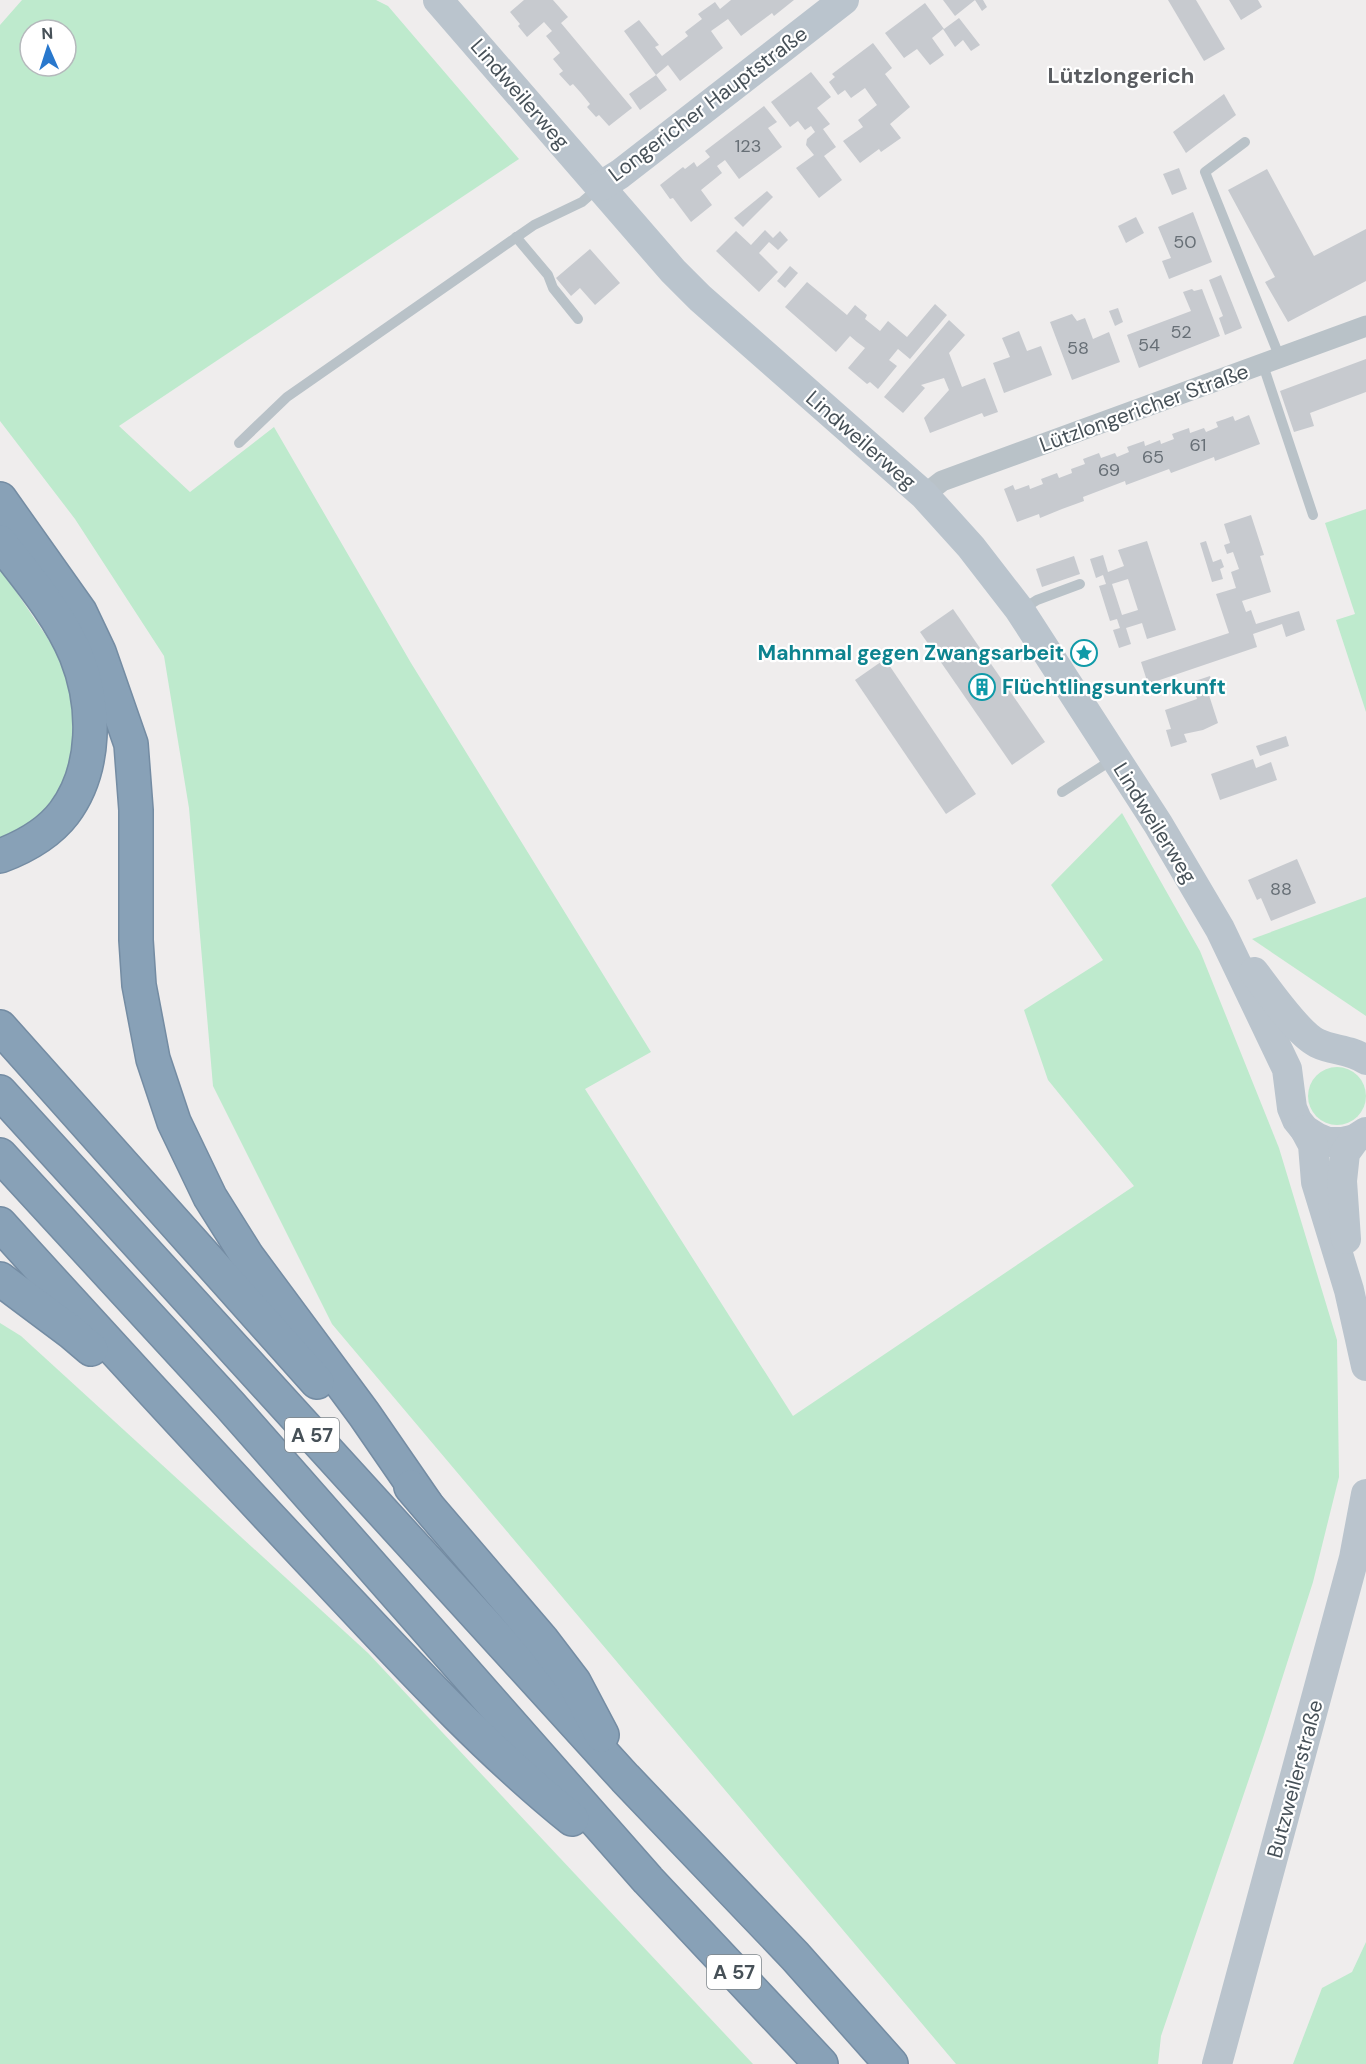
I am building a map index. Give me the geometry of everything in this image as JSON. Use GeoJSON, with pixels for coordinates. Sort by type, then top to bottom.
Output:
{"type":"FeatureCollection","features":[{"type":"Feature","properties":{"kind":"highway"},"geometry":{"type":"LineString","coordinates":[[0,499],[80,612],[99,652],[131,744],[136,810],[136,940],[139,985],[153,1059],[174,1122],[210,1197],[247,1256],[364,1414],[426,1504]]}},
{"type":"Feature","properties":{"kind":"highway"},"geometry":{"type":"LineString","coordinates":[[0,542],[63,629],[76,654],[90,703],[90,736],[84,772],[64,813],[27,844],[0,856]]}},
{"type":"Feature","properties":{"kind":"highway"},"geometry":{"type":"LineString","coordinates":[[0,1027],[426,1504],[542,1640],[574,1682],[625,1778]]}},
{"type":"Feature","properties":{"kind":"highway","name":"A 57"},"geometry":{"type":"LineString","coordinates":[[0,1092],[625,1778],[795,1956],[891,2064]]}},
{"type":"Feature","properties":{"kind":"highway","name":"A 57"},"geometry":{"type":"LineString","coordinates":[[0,1155],[230,1405],[648,1880],[821,2064]]}},
{"type":"Feature","properties":{"kind":"highway"},"geometry":{"type":"LineString","coordinates":[[0,1224],[211,1455]]}},
{"type":"Feature","properties":{"kind":"highway"},"geometry":{"type":"LineString","coordinates":[[0,1279],[70,1332],[211,1455]]}},
{"type":"Feature","properties":{"kind":"highway","name":"A 57"},"geometry":{"type":"LineString","coordinates":[[211,1455],[444,1703],[544,1796],[648,1880]]}},
{"type":"Feature","properties":{"kind":"street","name":"Lindweilerweg"},"geometry":{"type":"LineString","coordinates":[[438,0],[673,271],[700,298],[924,495],[971,547],[1020,611],[1158,824],[1220,929],[1287,1069],[1292,1108],[1297,1120],[1305,1130]]}},
{"type":"Feature","properties":{"kind":"street","name":"Longericher Hauptstraße"},"geometry":{"type":"LineString","coordinates":[[601,186],[620,174],[834,3]]}},
{"type":"Feature","properties":{"kind":"street","name":"Lützlongericher Straße"},"geometry":{"type":"LineString","coordinates":[[924,495],[942,481],[1366,326]]}},
{"type":"Feature","properties":{"kind":"street","name":"Lindweilerweg"},"geometry":{"type":"LineString","coordinates":[[1220,929],[1299,1029],[1316,1043],[1355,1053],[1366,1060]]}},
{"type":"Feature","properties":{"kind":"street"},"geometry":{"type":"LineString","coordinates":[[1290,1095],[1292,1082],[1306,1060],[1321,1052],[1338,1049]]}},
{"type":"Feature","properties":{"kind":"street"},"geometry":{"type":"LineString","coordinates":[[1305,1130],[1328,1142],[1342,1142],[1360,1135]]}},
{"type":"Feature","properties":{"kind":"street"},"geometry":{"type":"LineString","coordinates":[[1305,1130],[1313,1145],[1316,1182],[1349,1290],[1366,1366]]}},
{"type":"Feature","properties":{"kind":"street"},"geometry":{"type":"LineString","coordinates":[[1349,1290],[1342,1181],[1345,1153],[1360,1135]]}},
{"type":"Feature","properties":{"kind":"street","name":"Butzweilerstraße"},"geometry":{"type":"LineString","coordinates":[[1217,2064],[1360,1561],[1366,1494]]}},
{"type":"Feature","properties":{"kind":"lane"},"geometry":{"type":"LineString","coordinates":[[1245,142],[1205,172],[1272,362],[1313,515]]}},
{"type":"Feature","properties":{"kind":"lane"},"geometry":{"type":"LineString","coordinates":[[239,442],[287,397],[516,237],[534,225],[582,202],[601,186]]}},
{"type":"Feature","properties":{"kind":"lane"},"geometry":{"type":"LineString","coordinates":[[516,237],[548,275],[553,288],[578,320]]}},
{"type":"Feature","properties":{"kind":"lane"},"geometry":{"type":"LineString","coordinates":[[1020,611],[1037,600],[1080,584]]}},
{"type":"Feature","properties":{"kind":"lane"},"geometry":{"type":"LineString","coordinates":[[1062,792],[1115,758]]}},
{"type":"Feature","properties":{"kind":"green space"},"geometry":{"type":"Polygon","coordinates":[[[22,0],[376,0],[388,6],[519,159],[119,426],[190,492],[274,427],[411,663],[651,1052],[585,1089],[793,1416],[1134,1186],[1048,1080],[1024,1010],[1103,960],[1051,885],[1122,813],[1200,951],[1279,1148],[1337,1340],[1339,1477],[1313,1582],[1264,1735],[1161,2036],[1158,2064],[956,2064],[332,1324],[213,1086],[189,808],[164,656],[75,519],[0,421],[0,25],[22,0]]]}},
{"type":"Feature","properties":{"kind":"green space"},"geometry":{"type":"Polygon","coordinates":[[[1366,509],[1366,712],[1336,620],[1355,614],[1325,523],[1366,509]]]}},
{"type":"Feature","properties":{"kind":"green space"},"geometry":{"type":"Polygon","coordinates":[[[0,568],[53,646],[74,692],[75,761],[50,809],[0,843],[0,568]]]}},
{"type":"Feature","properties":{"kind":"green space"},"geometry":{"type":"Polygon","coordinates":[[[1366,897],[1366,1016],[1252,939],[1366,897]]]}},
{"type":"Feature","properties":{"kind":"green space"},"geometry":{"type":"Polygon","coordinates":[[[1331,1067],[1343,1067],[1358,1075],[1366,1090],[1366,1102],[1358,1117],[1343,1125],[1331,1125],[1316,1117],[1308,1102],[1308,1090],[1316,1075],[1331,1067]]]}},
{"type":"Feature","properties":{"kind":"green space"},"geometry":{"type":"Polygon","coordinates":[[[0,1323],[21,1336],[368,1653],[753,2064],[0,2064],[0,1323]]]}},
{"type":"Feature","properties":{"kind":"green space"},"geometry":{"type":"Polygon","coordinates":[[[1366,1942],[1366,2064],[1293,2064],[1322,1988],[1352,1972],[1366,1942]]]}},
{"type":"Feature","properties":{"kind":"building"},"geometry":{"type":"Polygon","coordinates":[[[524,0],[553,0],[568,17],[561,23],[632,108],[609,126],[599,115],[596,117],[587,107],[590,104],[581,93],[573,84],[570,86],[559,74],[563,71],[553,59],[560,53],[546,36],[552,31],[544,22],[527,37],[518,26],[520,24],[510,12],[524,0]]]}},
{"type":"Feature","properties":{"kind":"building"},"geometry":{"type":"Polygon","coordinates":[[[731,0],[794,0],[774,16],[772,13],[741,36],[728,19],[711,31],[723,48],[680,81],[668,65],[656,75],[624,31],[639,20],[659,45],[655,47],[662,56],[688,36],[685,32],[702,19],[698,14],[715,2],[720,9],[731,0]]]}},
{"type":"Feature","properties":{"kind":"building"},"geometry":{"type":"Polygon","coordinates":[[[943,0],[975,0],[955,16],[943,0]]]}},
{"type":"Feature","properties":{"kind":"building"},"geometry":{"type":"Polygon","coordinates":[[[975,0],[983,0],[987,7],[982,11],[975,0]]]}},
{"type":"Feature","properties":{"kind":"building"},"geometry":{"type":"Polygon","coordinates":[[[1168,0],[1196,0],[1225,49],[1204,61],[1168,0]]]}},
{"type":"Feature","properties":{"kind":"building"},"geometry":{"type":"Polygon","coordinates":[[[1229,0],[1258,0],[1262,7],[1241,20],[1229,0]]]}},
{"type":"Feature","properties":{"kind":"building"},"geometry":{"type":"Polygon","coordinates":[[[925,3],[944,29],[959,18],[980,45],[971,51],[963,40],[955,47],[943,29],[932,38],[944,55],[930,65],[917,49],[904,58],[885,33],[925,3]]]}},
{"type":"Feature","properties":{"kind":"building"},"geometry":{"type":"Polygon","coordinates":[[[873,43],[892,68],[885,74],[910,107],[890,124],[901,138],[881,152],[879,149],[860,163],[843,141],[863,127],[858,120],[877,105],[865,88],[851,98],[845,90],[838,95],[829,82],[835,77],[832,74],[873,43]]]}},
{"type":"Feature","properties":{"kind":"building"},"geometry":{"type":"Polygon","coordinates":[[[811,72],[831,97],[817,108],[830,124],[823,129],[836,147],[824,156],[842,180],[819,198],[796,168],[814,155],[806,145],[807,139],[815,132],[811,126],[805,130],[798,121],[790,127],[771,102],[811,72]]]}},
{"type":"Feature","properties":{"kind":"building"},"geometry":{"type":"Polygon","coordinates":[[[656,75],[667,90],[640,110],[629,94],[656,75]]]}},
{"type":"Feature","properties":{"kind":"building"},"geometry":{"type":"Polygon","coordinates":[[[1224,94],[1236,115],[1186,153],[1173,132],[1224,94]]]}},
{"type":"Feature","properties":{"kind":"building"},"geometry":{"type":"Polygon","coordinates":[[[764,106],[777,122],[768,128],[782,147],[739,179],[725,160],[717,166],[722,173],[701,190],[712,205],[691,222],[660,185],[683,167],[685,169],[694,162],[697,167],[710,157],[705,151],[764,106]]]}},
{"type":"Feature","properties":{"kind":"building"},"geometry":{"type":"Polygon","coordinates":[[[1179,168],[1187,189],[1172,195],[1163,174],[1179,168]]]}},
{"type":"Feature","properties":{"kind":"building"},"geometry":{"type":"Polygon","coordinates":[[[1267,169],[1314,256],[1366,229],[1366,281],[1288,322],[1265,282],[1275,277],[1228,190],[1267,169]]]}},
{"type":"Feature","properties":{"kind":"building"},"geometry":{"type":"Polygon","coordinates":[[[767,191],[773,197],[743,227],[734,218],[767,191]]]}},
{"type":"Feature","properties":{"kind":"building"},"geometry":{"type":"Polygon","coordinates":[[[1193,212],[1212,262],[1169,279],[1162,261],[1171,258],[1158,227],[1193,212]]]}},
{"type":"Feature","properties":{"kind":"building"},"geometry":{"type":"Polygon","coordinates":[[[1136,217],[1144,233],[1126,243],[1118,226],[1136,217]]]}},
{"type":"Feature","properties":{"kind":"building"},"geometry":{"type":"Polygon","coordinates":[[[765,230],[773,238],[780,231],[788,240],[778,250],[769,242],[759,253],[778,272],[759,292],[716,251],[736,231],[751,245],[765,230]]]}},
{"type":"Feature","properties":{"kind":"building"},"geometry":{"type":"Polygon","coordinates":[[[590,249],[620,283],[595,305],[580,288],[571,296],[556,278],[590,249]]]}},
{"type":"Feature","properties":{"kind":"building"},"geometry":{"type":"Polygon","coordinates":[[[790,266],[798,273],[785,288],[777,281],[790,266]]]}},
{"type":"Feature","properties":{"kind":"building"},"geometry":{"type":"Polygon","coordinates":[[[1221,275],[1242,328],[1225,335],[1219,318],[1223,316],[1209,280],[1221,275]]]}},
{"type":"Feature","properties":{"kind":"building"},"geometry":{"type":"Polygon","coordinates":[[[807,282],[847,315],[855,305],[867,315],[865,319],[880,331],[888,321],[907,337],[935,304],[947,315],[910,359],[898,349],[889,360],[897,366],[878,389],[870,382],[867,384],[848,368],[865,348],[850,336],[836,352],[785,307],[807,282]]]}},
{"type":"Feature","properties":{"kind":"building"},"geometry":{"type":"Polygon","coordinates":[[[1192,289],[1194,291],[1202,289],[1220,336],[1139,368],[1127,335],[1191,311],[1183,292],[1192,289]]]}},
{"type":"Feature","properties":{"kind":"building"},"geometry":{"type":"Polygon","coordinates":[[[1118,308],[1123,322],[1115,326],[1109,311],[1118,308]]]}},
{"type":"Feature","properties":{"kind":"building"},"geometry":{"type":"Polygon","coordinates":[[[1072,314],[1077,321],[1085,318],[1093,339],[1109,332],[1120,362],[1072,380],[1050,322],[1072,314]]]}},
{"type":"Feature","properties":{"kind":"building"},"geometry":{"type":"Polygon","coordinates":[[[949,320],[965,335],[949,353],[962,387],[985,378],[998,412],[984,417],[982,413],[930,433],[924,418],[949,390],[944,378],[921,385],[925,388],[903,413],[884,397],[949,320]]]}},
{"type":"Feature","properties":{"kind":"building"},"geometry":{"type":"Polygon","coordinates":[[[1019,331],[1027,351],[1041,346],[1052,375],[1004,393],[993,363],[1010,357],[1002,338],[1019,331]]]}},
{"type":"Feature","properties":{"kind":"building"},"geometry":{"type":"Polygon","coordinates":[[[1366,359],[1366,392],[1310,413],[1314,426],[1294,432],[1280,391],[1366,359]]]}},
{"type":"Feature","properties":{"kind":"building"},"geometry":{"type":"Polygon","coordinates":[[[1249,415],[1260,444],[1215,461],[1214,457],[1171,473],[1169,469],[1126,485],[1125,481],[1083,497],[1084,501],[1040,518],[1039,514],[1017,522],[1004,489],[1013,485],[1015,490],[1029,485],[1030,489],[1043,484],[1041,479],[1057,473],[1059,478],[1072,473],[1071,469],[1085,464],[1083,459],[1099,453],[1101,458],[1115,453],[1117,457],[1129,452],[1127,447],[1144,441],[1145,446],[1160,440],[1161,444],[1174,439],[1172,434],[1189,428],[1190,433],[1204,428],[1206,432],[1218,427],[1216,422],[1233,416],[1235,421],[1249,415]]]}},
{"type":"Feature","properties":{"kind":"building"},"geometry":{"type":"Polygon","coordinates":[[[1251,515],[1264,555],[1260,556],[1271,592],[1242,601],[1246,612],[1251,610],[1256,624],[1299,611],[1305,630],[1286,637],[1282,624],[1253,634],[1257,647],[1148,684],[1141,662],[1229,633],[1216,594],[1236,588],[1231,572],[1239,569],[1233,552],[1227,554],[1224,545],[1230,543],[1224,524],[1251,515]]]}},
{"type":"Feature","properties":{"kind":"building"},"geometry":{"type":"Polygon","coordinates":[[[1147,541],[1176,630],[1147,639],[1142,623],[1126,628],[1131,644],[1119,648],[1113,630],[1120,628],[1117,619],[1110,621],[1099,586],[1106,584],[1103,575],[1096,578],[1090,559],[1103,555],[1108,572],[1124,566],[1118,550],[1147,541]],[[1128,579],[1112,584],[1122,615],[1138,610],[1128,579]]]}},
{"type":"Feature","properties":{"kind":"building"},"geometry":{"type":"Polygon","coordinates":[[[1206,541],[1213,562],[1221,559],[1224,567],[1220,569],[1223,579],[1212,582],[1200,543],[1206,541]]]}},
{"type":"Feature","properties":{"kind":"building"},"geometry":{"type":"Polygon","coordinates":[[[1074,556],[1080,574],[1042,587],[1036,569],[1074,556]]]}},
{"type":"Feature","properties":{"kind":"building","name":"Flüchtlingsunterkunft"},"geometry":{"type":"Polygon","coordinates":[[[953,609],[1045,742],[1012,765],[920,632],[953,609]]]}},
{"type":"Feature","properties":{"kind":"building"},"geometry":{"type":"Polygon","coordinates":[[[885,659],[976,794],[946,814],[855,680],[885,659]]]}},
{"type":"Feature","properties":{"kind":"building"},"geometry":{"type":"Polygon","coordinates":[[[1210,676],[1215,690],[1208,692],[1218,723],[1203,730],[1184,734],[1187,742],[1171,747],[1166,730],[1171,729],[1165,710],[1197,699],[1192,682],[1210,676]]]}},
{"type":"Feature","properties":{"kind":"building"},"geometry":{"type":"Polygon","coordinates":[[[1286,736],[1289,746],[1260,756],[1256,746],[1286,736]]]}},
{"type":"Feature","properties":{"kind":"building"},"geometry":{"type":"Polygon","coordinates":[[[1253,759],[1256,768],[1271,762],[1277,780],[1220,800],[1211,774],[1253,759]]]}},
{"type":"Feature","properties":{"kind":"building"},"geometry":{"type":"Polygon","coordinates":[[[1297,859],[1316,903],[1271,921],[1261,898],[1257,900],[1248,880],[1297,859]]]}},
{"type":"Feature","properties":{"kind":"place","name":"Mahnmal gegen Zwangsarbeit"},"geometry":{"type":"Point","coordinates":[1084,653]}},
{"type":"Feature","properties":{"kind":"place","name":"Flüchtlingsunterkunft"},"geometry":{"type":"Point","coordinates":[982,687]}},
{"type":"Feature","properties":{"kind":"district","name":"Lützlongerich"},"geometry":{"type":"Point","coordinates":[1121,75]}}]}
